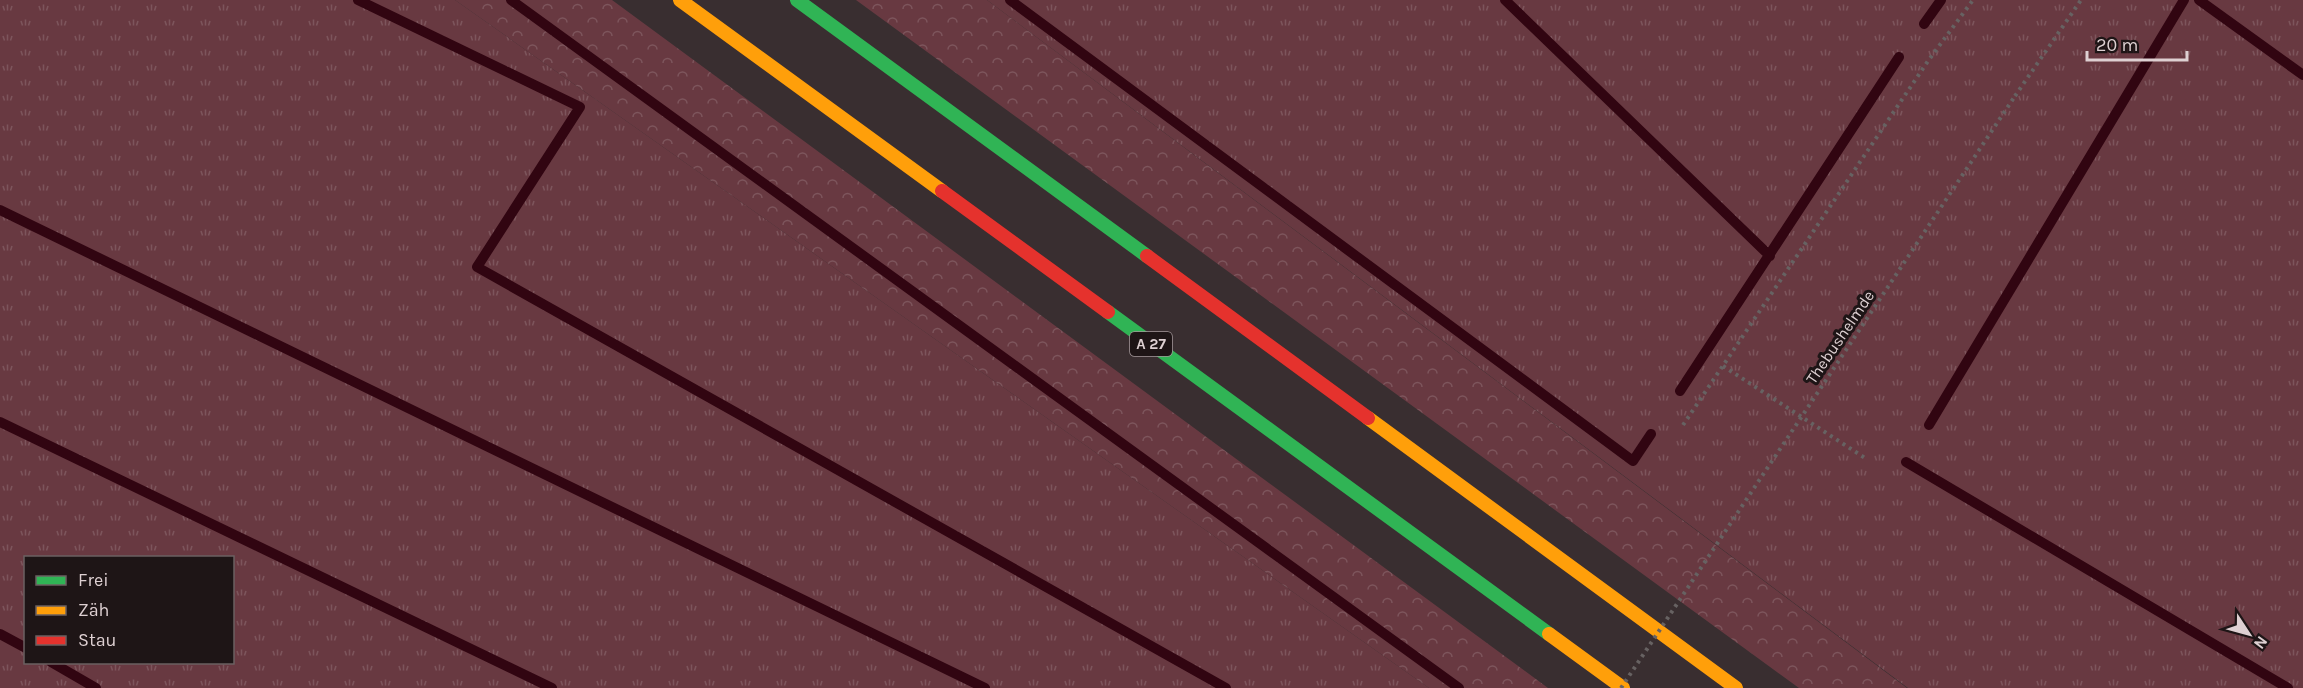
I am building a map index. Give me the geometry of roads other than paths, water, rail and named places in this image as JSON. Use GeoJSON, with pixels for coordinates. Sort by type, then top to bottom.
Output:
{"type":"FeatureCollection","features":[{"type":"Feature","properties":{"kind":"highway","name":"A 27"},"geometry":{"type":"LineString","coordinates":[[680,0],[1622,688]]}},
{"type":"Feature","properties":{"kind":"highway"},"geometry":{"type":"LineString","coordinates":[[796,0],[1737,688]]}},
{"type":"Feature","properties":{"kind":"waterway"},"geometry":{"type":"LineString","coordinates":[[358,0],[580,107],[477,267],[1226,688]]}},
{"type":"Feature","properties":{"kind":"waterway"},"geometry":{"type":"LineString","coordinates":[[511,0],[1459,688]]}},
{"type":"Feature","properties":{"kind":"waterway"},"geometry":{"type":"LineString","coordinates":[[1010,0],[1633,461],[1651,434]]}},
{"type":"Feature","properties":{"kind":"waterway"},"geometry":{"type":"LineString","coordinates":[[1505,0],[1770,256]]}},
{"type":"Feature","properties":{"kind":"waterway"},"geometry":{"type":"LineString","coordinates":[[1924,24],[1941,0]]}},
{"type":"Feature","properties":{"kind":"waterway"},"geometry":{"type":"LineString","coordinates":[[1929,425],[2184,0]]}},
{"type":"Feature","properties":{"kind":"waterway"},"geometry":{"type":"LineString","coordinates":[[2199,0],[2303,75]]}},
{"type":"Feature","properties":{"kind":"waterway"},"geometry":{"type":"LineString","coordinates":[[1680,391],[1899,57]]}},
{"type":"Feature","properties":{"kind":"waterway"},"geometry":{"type":"LineString","coordinates":[[0,210],[985,688]]}},
{"type":"Feature","properties":{"kind":"waterway"},"geometry":{"type":"LineString","coordinates":[[0,422],[552,688]]}},
{"type":"Feature","properties":{"kind":"waterway"},"geometry":{"type":"LineString","coordinates":[[1906,462],[2288,688]]}},
{"type":"Feature","properties":{"kind":"waterway"},"geometry":{"type":"LineString","coordinates":[[0,634],[24,647]]}},
{"type":"Feature","properties":{"kind":"waterway"},"geometry":{"type":"LineString","coordinates":[[54,664],[96,688]]}}]}
